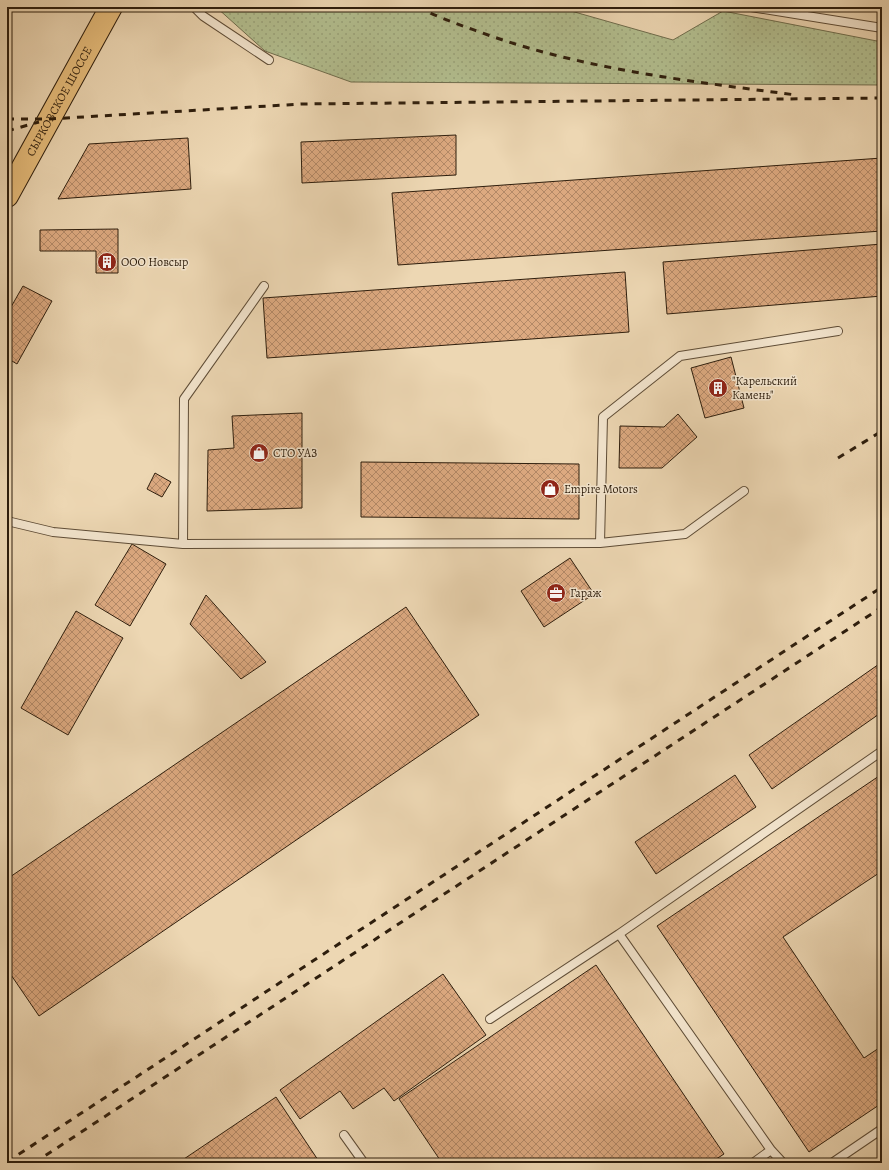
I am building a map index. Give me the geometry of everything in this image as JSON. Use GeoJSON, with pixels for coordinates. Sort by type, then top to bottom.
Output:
{"type":"FeatureCollection","features":[{"type":"Feature","properties":{"kind":"main road","name":"СЫРКОВСКОЕ ШОССЕ"},"geometry":{"type":"LineString","coordinates":[[7,196],[110,7]]}},
{"type":"Feature","properties":{"kind":"lane"},"geometry":{"type":"LineString","coordinates":[[194,7],[203,16],[269,60]]}},
{"type":"Feature","properties":{"kind":"lane"},"geometry":{"type":"LineString","coordinates":[[751,7],[882,28]]}},
{"type":"Feature","properties":{"kind":"lane"},"geometry":{"type":"LineString","coordinates":[[183,544],[184,399],[264,286]]}},
{"type":"Feature","properties":{"kind":"lane"},"geometry":{"type":"LineString","coordinates":[[600,543],[603,417],[680,356],[838,331]]}},
{"type":"Feature","properties":{"kind":"lane"},"geometry":{"type":"LineString","coordinates":[[7,521],[53,532],[183,544],[600,543],[685,534],[744,491]]}},
{"type":"Feature","properties":{"kind":"lane"},"geometry":{"type":"LineString","coordinates":[[490,1019],[619,934],[882,751]]}},
{"type":"Feature","properties":{"kind":"lane"},"geometry":{"type":"LineString","coordinates":[[619,934],[771,1150],[783,1163]]}},
{"type":"Feature","properties":{"kind":"lane"},"geometry":{"type":"LineString","coordinates":[[832,1163],[882,1129]]}},
{"type":"Feature","properties":{"kind":"lane"},"geometry":{"type":"LineString","coordinates":[[344,1135],[364,1163]]}},
{"type":"Feature","properties":{"kind":"lane"},"geometry":{"type":"LineString","coordinates":[[753,1163],[771,1150]]}},
{"type":"Feature","properties":{"kind":"green space"},"geometry":{"type":"Polygon","coordinates":[[[216,7],[557,7],[673,40],[723,11],[882,42],[882,85],[351,82],[265,51],[216,7]]]}},
{"type":"Feature","properties":{"kind":"building"},"geometry":{"type":"Polygon","coordinates":[[[456,135],[456,175],[302,183],[301,142],[456,135]]]}},
{"type":"Feature","properties":{"kind":"building"},"geometry":{"type":"Polygon","coordinates":[[[188,138],[191,189],[58,199],[89,144],[188,138]]]}},
{"type":"Feature","properties":{"kind":"building"},"geometry":{"type":"Polygon","coordinates":[[[882,158],[882,231],[398,265],[392,193],[882,158]]]}},
{"type":"Feature","properties":{"kind":"building","name":"ООО Новсыр"},"geometry":{"type":"Polygon","coordinates":[[[118,229],[118,273],[96,273],[96,251],[40,251],[40,230],[118,229]]]}},
{"type":"Feature","properties":{"kind":"building"},"geometry":{"type":"Polygon","coordinates":[[[882,244],[882,296],[667,314],[663,262],[882,244]]]}},
{"type":"Feature","properties":{"kind":"building"},"geometry":{"type":"Polygon","coordinates":[[[625,272],[629,332],[267,358],[263,298],[625,272]]]}},
{"type":"Feature","properties":{"kind":"building"},"geometry":{"type":"Polygon","coordinates":[[[23,286],[52,301],[17,364],[7,358],[7,314],[23,286]]]}},
{"type":"Feature","properties":{"kind":"building","name":"\"Карельский Камень\""},"geometry":{"type":"Polygon","coordinates":[[[731,357],[744,408],[705,418],[691,368],[731,357]]]}},
{"type":"Feature","properties":{"kind":"building"},"geometry":{"type":"Polygon","coordinates":[[[302,413],[302,508],[207,511],[208,450],[234,448],[232,416],[302,413]]]}},
{"type":"Feature","properties":{"kind":"building"},"geometry":{"type":"Polygon","coordinates":[[[678,414],[697,437],[662,468],[619,468],[620,426],[664,427],[678,414]]]}},
{"type":"Feature","properties":{"kind":"building"},"geometry":{"type":"Polygon","coordinates":[[[361,462],[579,464],[579,519],[361,517],[361,462]]]}},
{"type":"Feature","properties":{"kind":"building"},"geometry":{"type":"Polygon","coordinates":[[[155,473],[171,482],[162,497],[147,489],[155,473]]]}},
{"type":"Feature","properties":{"kind":"building"},"geometry":{"type":"Polygon","coordinates":[[[132,544],[166,564],[130,626],[95,605],[132,544]]]}},
{"type":"Feature","properties":{"kind":"building"},"geometry":{"type":"Polygon","coordinates":[[[570,558],[594,594],[544,627],[521,591],[570,558]]]}},
{"type":"Feature","properties":{"kind":"building"},"geometry":{"type":"Polygon","coordinates":[[[206,595],[266,662],[241,679],[190,624],[206,595]]]}},
{"type":"Feature","properties":{"kind":"building"},"geometry":{"type":"Polygon","coordinates":[[[406,607],[479,715],[39,1016],[7,969],[7,879],[406,607]]]}},
{"type":"Feature","properties":{"kind":"building"},"geometry":{"type":"Polygon","coordinates":[[[76,611],[123,638],[68,735],[21,708],[76,611]]]}},
{"type":"Feature","properties":{"kind":"building"},"geometry":{"type":"Polygon","coordinates":[[[882,662],[882,712],[772,789],[749,755],[882,662]]]}},
{"type":"Feature","properties":{"kind":"building"},"geometry":{"type":"Polygon","coordinates":[[[882,774],[882,871],[783,937],[864,1058],[882,1046],[882,1103],[809,1152],[657,926],[882,774]]]}},
{"type":"Feature","properties":{"kind":"building"},"geometry":{"type":"Polygon","coordinates":[[[735,775],[756,807],[656,874],[635,842],[735,775]]]}},
{"type":"Feature","properties":{"kind":"building"},"geometry":{"type":"Polygon","coordinates":[[[596,965],[724,1154],[710,1163],[442,1163],[399,1099],[596,965]]]}},
{"type":"Feature","properties":{"kind":"building"},"geometry":{"type":"Polygon","coordinates":[[[443,974],[486,1035],[394,1101],[384,1088],[353,1109],[340,1091],[300,1119],[280,1090],[443,974]]]}},
{"type":"Feature","properties":{"kind":"building"},"geometry":{"type":"Polygon","coordinates":[[[276,1097],[320,1163],[178,1163],[276,1097]]]}},
{"type":"Feature","properties":{"kind":"railway"},"geometry":{"type":"LineString","coordinates":[[418,7],[470,28],[516,44],[555,55],[675,79],[796,95]]}},
{"type":"Feature","properties":{"kind":"railway"},"geometry":{"type":"LineString","coordinates":[[7,119],[49,119],[302,104],[882,98]]}},
{"type":"Feature","properties":{"kind":"railway"},"geometry":{"type":"LineString","coordinates":[[7,131],[39,122]]}},
{"type":"Feature","properties":{"kind":"railway"},"geometry":{"type":"LineString","coordinates":[[838,458],[882,431]]}},
{"type":"Feature","properties":{"kind":"railway"},"geometry":{"type":"LineString","coordinates":[[7,1162],[882,587]]}},
{"type":"Feature","properties":{"kind":"railway"},"geometry":{"type":"LineString","coordinates":[[34,1163],[882,607]]}},
{"type":"Feature","properties":{"kind":"place","name":"ООО Новсыр"},"geometry":{"type":"Point","coordinates":[107,262]}},
{"type":"Feature","properties":{"kind":"place","name":"\"Карельский Камень\""},"geometry":{"type":"Point","coordinates":[718,388]}},
{"type":"Feature","properties":{"kind":"place","name":"СТО УАЗ"},"geometry":{"type":"Point","coordinates":[259,453]}},
{"type":"Feature","properties":{"kind":"place","name":"Empire Motors"},"geometry":{"type":"Point","coordinates":[550,489]}},
{"type":"Feature","properties":{"kind":"place","name":"Гараж"},"geometry":{"type":"Point","coordinates":[556,593]}}]}
